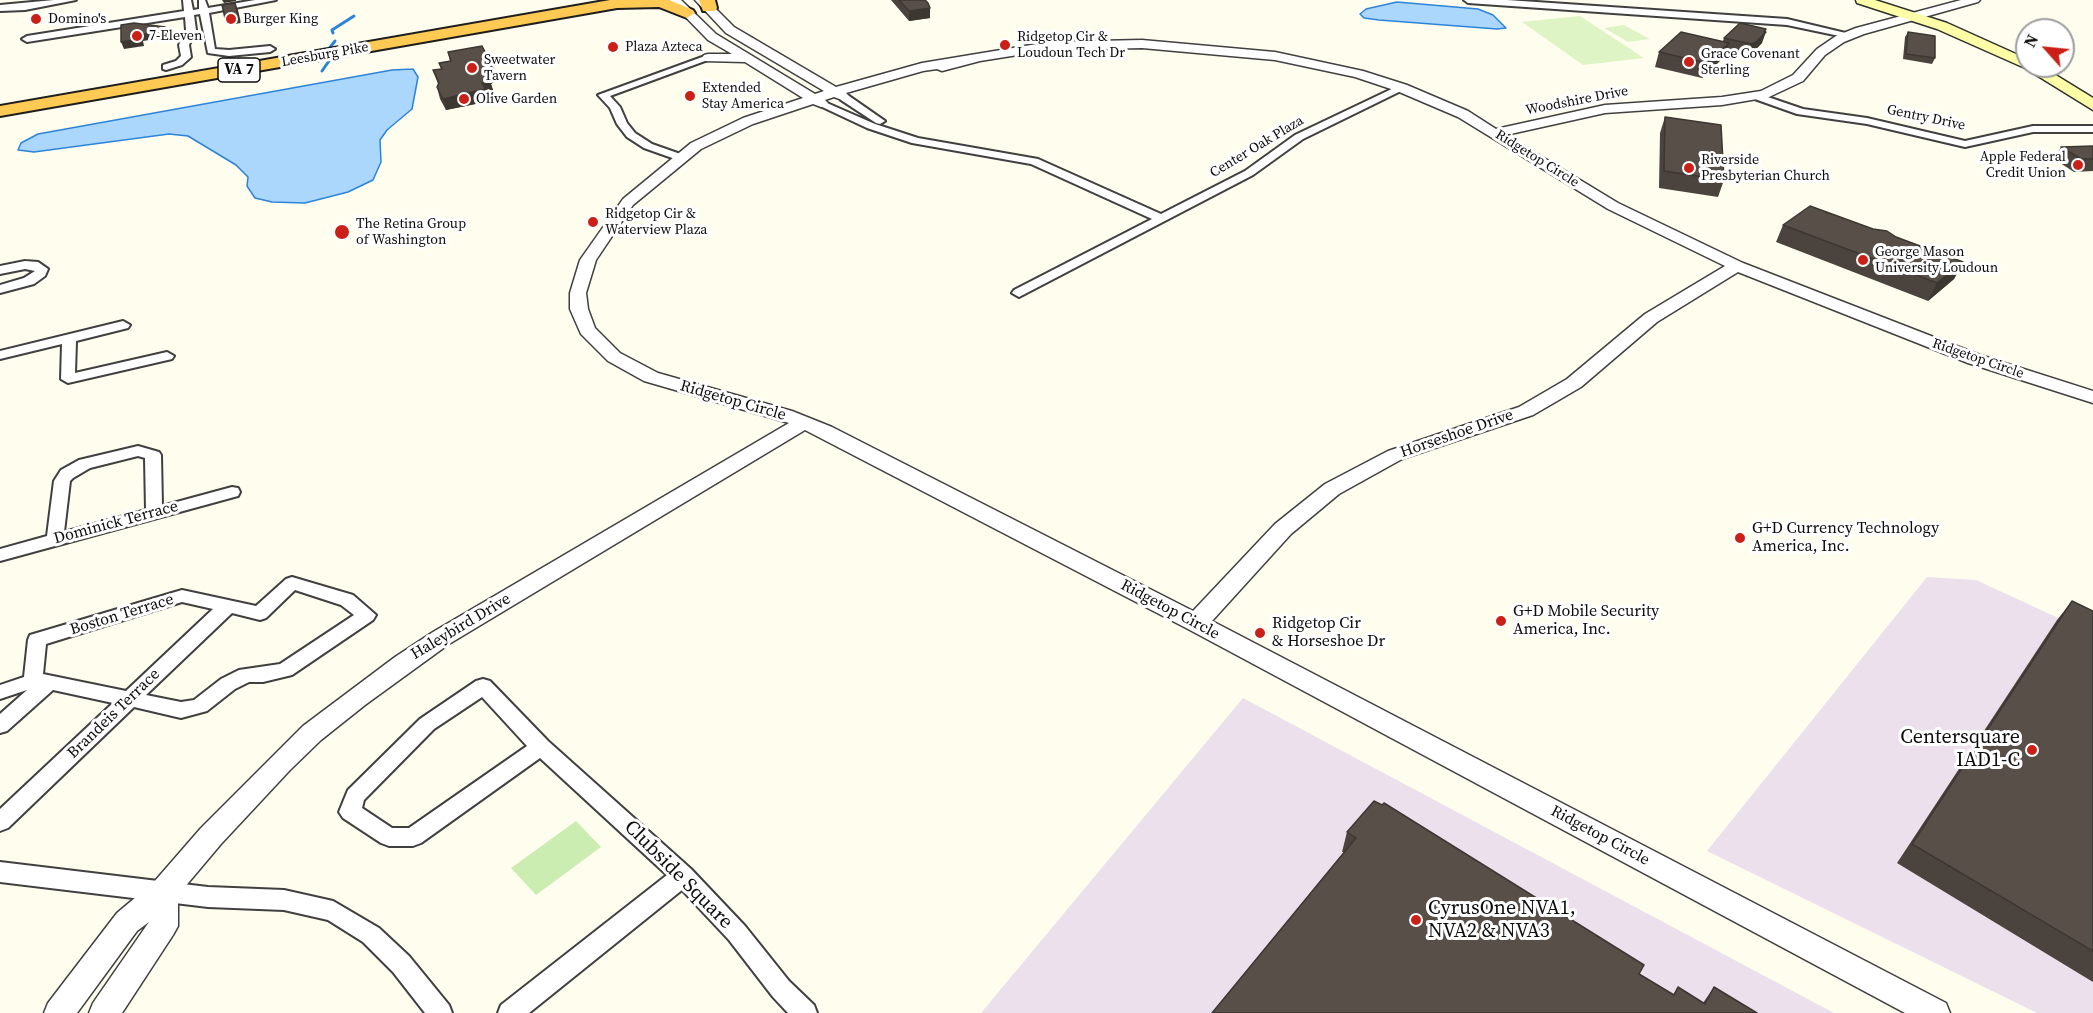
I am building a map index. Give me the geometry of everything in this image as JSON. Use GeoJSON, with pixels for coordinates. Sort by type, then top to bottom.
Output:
{"type":"FeatureCollection","features":[{"type":"Feature","properties":{"kind":"highway","name":"Leesburg Pike"},"geometry":{"type":"LineString","coordinates":[[0,95],[557,0]]}},
{"type":"Feature","properties":{"kind":"highway","name":"VA 7"},"geometry":{"type":"LineString","coordinates":[[614,4],[637,0]]}},
{"type":"Feature","properties":{"kind":"highway"},"geometry":{"type":"LineString","coordinates":[[614,4],[662,2],[687,14]]}},
{"type":"Feature","properties":{"kind":"highway","name":"Leesburg Pike"},"geometry":{"type":"LineString","coordinates":[[0,111],[614,4]]}},
{"type":"Feature","properties":{"kind":"main road"},"geometry":{"type":"LineString","coordinates":[[1862,0],[1959,33],[2015,59]]}},
{"type":"Feature","properties":{"kind":"main road"},"geometry":{"type":"LineString","coordinates":[[1890,0],[1930,13],[2015,48]]}},
{"type":"Feature","properties":{"kind":"main road"},"geometry":{"type":"LineString","coordinates":[[2050,78],[2093,105]]}},
{"type":"Feature","properties":{"kind":"main road"},"geometry":{"type":"LineString","coordinates":[[2075,78],[2093,88]]}},
{"type":"Feature","properties":{"kind":"street"},"geometry":{"type":"LineString","coordinates":[[0,2],[17,0]]}},
{"type":"Feature","properties":{"kind":"street"},"geometry":{"type":"LineString","coordinates":[[0,8],[72,0]]}},
{"type":"Feature","properties":{"kind":"street"},"geometry":{"type":"LineString","coordinates":[[166,67],[179,63],[186,57],[184,45],[191,30],[187,0]]}},
{"type":"Feature","properties":{"kind":"street"},"geometry":{"type":"LineString","coordinates":[[27,39],[189,13],[203,5],[272,0]]}},
{"type":"Feature","properties":{"kind":"street"},"geometry":{"type":"LineString","coordinates":[[675,0],[712,37],[747,60],[818,102],[871,126],[933,145],[1034,162],[1161,218]]}},
{"type":"Feature","properties":{"kind":"street"},"geometry":{"type":"LineString","coordinates":[[1468,0],[1578,4],[1787,22],[1849,35]]}},
{"type":"Feature","properties":{"kind":"street","name":"Woodshire Drive"},"geometry":{"type":"LineString","coordinates":[[1495,133],[1605,109],[1722,101],[1756,96],[1791,82],[1821,52],[1849,35],[1974,0]]}},
{"type":"Feature","properties":{"kind":"street"},"geometry":{"type":"LineString","coordinates":[[706,3],[730,30],[841,95],[901,135]]}},
{"type":"Feature","properties":{"kind":"street"},"geometry":{"type":"LineString","coordinates":[[203,5],[211,51],[229,53],[270,49]]}},
{"type":"Feature","properties":{"kind":"street"},"geometry":{"type":"LineString","coordinates":[[682,158],[648,146],[631,135],[622,124],[615,107],[603,95],[708,58],[718,51],[712,37]]}},
{"type":"Feature","properties":{"kind":"street","name":"Ridgetop Circle"},"geometry":{"type":"LineString","coordinates":[[1935,1013],[1196,622],[805,422],[651,377],[614,357],[587,330],[579,309],[578,293],[581,276],[588,260],[628,202],[682,158],[818,102],[954,63],[1049,46],[1157,45],[1295,60],[1358,74],[1402,88],[1463,114],[1614,206],[1737,266],[1974,359],[2093,397]]}},
{"type":"Feature","properties":{"kind":"street"},"geometry":{"type":"LineString","coordinates":[[708,58],[728,57],[747,60]]}},
{"type":"Feature","properties":{"kind":"street","name":"Center Oak Plaza"},"geometry":{"type":"LineString","coordinates":[[1019,293],[1249,173],[1299,137],[1402,88]]}},
{"type":"Feature","properties":{"kind":"street","name":"Gentry Drive"},"geometry":{"type":"LineString","coordinates":[[1756,96],[1801,112],[1867,121],[1965,144],[2033,129],[2093,129]]}},
{"type":"Feature","properties":{"kind":"street"},"geometry":{"type":"LineString","coordinates":[[0,270],[26,265],[42,269],[29,281],[0,289]]}},
{"type":"Feature","properties":{"kind":"street","name":"Horseshoe Drive"},"geometry":{"type":"LineString","coordinates":[[1196,622],[1282,529],[1341,483],[1395,455],[1526,411],[1574,383],[1651,318],[1737,266]]}},
{"type":"Feature","properties":{"kind":"street"},"geometry":{"type":"LineString","coordinates":[[0,355],[123,325]]}},
{"type":"Feature","properties":{"kind":"street"},"geometry":{"type":"LineString","coordinates":[[69,338],[68,379],[167,356]]}},
{"type":"Feature","properties":{"kind":"street","name":"Haleybird Drive"},"geometry":{"type":"LineString","coordinates":[[59,1013],[127,922],[164,891],[211,836],[312,733],[403,663],[805,422]]}},
{"type":"Feature","properties":{"kind":"street"},"geometry":{"type":"LineString","coordinates":[[55,540],[62,481],[67,474],[85,464],[138,451],[153,455],[154,513]]}},
{"type":"Feature","properties":{"kind":"street","name":"Dominick Terrace"},"geometry":{"type":"LineString","coordinates":[[0,555],[232,492]]}},
{"type":"Feature","properties":{"kind":"street","name":"Boston Terrace"},"geometry":{"type":"LineString","coordinates":[[292,584],[347,600],[367,615],[285,670],[262,675],[246,675],[228,684],[200,706],[181,710],[41,681],[37,640],[182,596],[260,613],[292,584]]}},
{"type":"Feature","properties":{"kind":"street","name":"Brandeis Terrace"},"geometry":{"type":"LineString","coordinates":[[0,822],[228,606]]}},
{"type":"Feature","properties":{"kind":"street"},"geometry":{"type":"LineString","coordinates":[[0,692],[41,681]]}},
{"type":"Feature","properties":{"kind":"street"},"geometry":{"type":"LineString","coordinates":[[0,725],[41,681]]}},
{"type":"Feature","properties":{"kind":"street","name":"Clubside Square"},"geometry":{"type":"LineString","coordinates":[[542,747],[413,837],[388,837],[350,812],[355,796],[427,724],[483,686],[542,747],[683,876],[737,933],[780,989],[805,1013]]}},
{"type":"Feature","properties":{"kind":"street"},"geometry":{"type":"LineString","coordinates":[[0,872],[208,897],[284,900],[333,911],[371,935],[401,964],[440,1013]]}},
{"type":"Feature","properties":{"kind":"street"},"geometry":{"type":"LineString","coordinates":[[510,1013],[683,876]]}},
{"type":"Feature","properties":{"kind":"street"},"geometry":{"type":"LineString","coordinates":[[104,1013],[163,926],[164,891]]}},
{"type":"Feature","properties":{"kind":"shaded area"},"geometry":{"type":"Polygon","coordinates":[[[1927,577],[1976,580],[2093,634],[2093,1013],[2037,1013],[1707,851],[1927,577]]]}},
{"type":"Feature","properties":{"kind":"shaded area"},"geometry":{"type":"Polygon","coordinates":[[[1243,698],[1834,1013],[981,1013],[1243,698]]]}},
{"type":"Feature","properties":{"kind":"green space"},"geometry":{"type":"Polygon","coordinates":[[[1580,16],[1644,58],[1583,65],[1522,22],[1580,16]]]}},
{"type":"Feature","properties":{"kind":"green space"},"geometry":{"type":"Polygon","coordinates":[[[1624,25],[1650,39],[1628,42],[1604,28],[1624,25]]]}},
{"type":"Feature","properties":{"kind":"green space"},"geometry":{"type":"Polygon","coordinates":[[[576,821],[601,847],[536,895],[511,868],[576,821]]]}},
{"type":"Feature","properties":{"kind":"water"},"geometry":{"type":"Polygon","coordinates":[[[1397,2],[1478,9],[1493,15],[1506,28],[1379,20],[1364,18],[1360,14],[1366,9],[1397,2]]]}},
{"type":"Feature","properties":{"kind":"water"},"geometry":{"type":"Polygon","coordinates":[[[413,69],[418,77],[412,109],[387,130],[380,140],[381,162],[373,180],[348,192],[305,203],[272,202],[255,198],[247,186],[248,177],[236,165],[188,136],[169,134],[34,152],[18,150],[21,143],[38,134],[392,70],[413,69]]]}},
{"type":"Feature","properties":{"kind":"building"},"geometry":{"type":"Polygon","coordinates":[[[899,0],[925,0],[930,8],[909,11],[899,0]]]}},
{"type":"Feature","properties":{"kind":"building"},"geometry":{"type":"Polygon","coordinates":[[[235,3],[238,16],[225,18],[222,5],[235,3]]]}},
{"type":"Feature","properties":{"kind":"building"},"geometry":{"type":"Polygon","coordinates":[[[134,23],[165,27],[165,31],[140,35],[141,39],[121,42],[121,25],[134,23]]]}},
{"type":"Feature","properties":{"kind":"building"},"geometry":{"type":"Polygon","coordinates":[[[1740,23],[1766,29],[1764,32],[1766,32],[1751,44],[1724,38],[1740,23]]]}},
{"type":"Feature","properties":{"kind":"building"},"geometry":{"type":"Polygon","coordinates":[[[1681,32],[1729,43],[1707,63],[1659,52],[1681,32]]]}},
{"type":"Feature","properties":{"kind":"building"},"geometry":{"type":"Polygon","coordinates":[[[1908,32],[1935,36],[1935,58],[1906,54],[1908,32]]]}},
{"type":"Feature","properties":{"kind":"building"},"geometry":{"type":"Polygon","coordinates":[[[482,46],[494,69],[485,74],[490,81],[482,83],[486,89],[443,99],[433,70],[442,69],[439,63],[451,61],[448,52],[482,46]]]}},
{"type":"Feature","properties":{"kind":"building","name":"Riverside Presbyterian Church"},"geometry":{"type":"Polygon","coordinates":[[[1665,117],[1721,125],[1724,180],[1664,171],[1665,117]]]}},
{"type":"Feature","properties":{"kind":"building"},"geometry":{"type":"Polygon","coordinates":[[[2093,146],[2093,159],[2081,159],[2061,147],[2093,146]]]}},
{"type":"Feature","properties":{"kind":"building"},"geometry":{"type":"Polygon","coordinates":[[[1810,206],[1873,229],[1887,231],[1896,237],[1963,262],[1937,283],[1783,225],[1810,206]]]}},
{"type":"Feature","properties":{"kind":"building","name":"Centersquare IAD1-C"},"geometry":{"type":"Polygon","coordinates":[[[2072,601],[2093,611],[2093,951],[1912,844],[2072,601]]]}},
{"type":"Feature","properties":{"kind":"building","name":"CyrusOne NVA1, NVA2 & NVA3"},"geometry":{"type":"Polygon","coordinates":[[[1374,801],[1382,805],[1384,803],[1644,965],[1639,974],[1674,995],[1678,987],[1705,1004],[1714,987],[1757,1013],[1212,1013],[1356,838],[1347,832],[1374,801]]]}},
{"type":"Feature","properties":{"kind":"waterway"},"geometry":{"type":"LineString","coordinates":[[333,33],[332,30],[354,16]]}},
{"type":"Feature","properties":{"kind":"waterway"},"geometry":{"type":"LineString","coordinates":[[328,50],[335,41]]}},
{"type":"Feature","properties":{"kind":"waterway"},"geometry":{"type":"LineString","coordinates":[[322,71],[331,58]]}},
{"type":"Feature","properties":{"kind":"place","name":"Domino's"},"geometry":{"type":"Point","coordinates":[36,19]}},
{"type":"Feature","properties":{"kind":"place","name":"Burger King"},"geometry":{"type":"Point","coordinates":[231,19]}},
{"type":"Feature","properties":{"kind":"place","name":"7-Eleven"},"geometry":{"type":"Point","coordinates":[137,36]}},
{"type":"Feature","properties":{"kind":"place","name":"Ridgetop Cir & Loudoun Tech Dr"},"geometry":{"type":"Point","coordinates":[1005,45]}},
{"type":"Feature","properties":{"kind":"place","name":"Plaza Azteca"},"geometry":{"type":"Point","coordinates":[613,47]}},
{"type":"Feature","properties":{"kind":"place","name":"Grace Covenant Sterling"},"geometry":{"type":"Point","coordinates":[1689,62]}},
{"type":"Feature","properties":{"kind":"place","name":"Sweetwater Tavern"},"geometry":{"type":"Point","coordinates":[472,68]}},
{"type":"Feature","properties":{"kind":"place","name":"Extended Stay America"},"geometry":{"type":"Point","coordinates":[690,96]}},
{"type":"Feature","properties":{"kind":"place","name":"Olive Garden"},"geometry":{"type":"Point","coordinates":[464,99]}},
{"type":"Feature","properties":{"kind":"place","name":"Apple Federal Credit Union"},"geometry":{"type":"Point","coordinates":[2078,165]}},
{"type":"Feature","properties":{"kind":"place","name":"Riverside Presbyterian Church"},"geometry":{"type":"Point","coordinates":[1689,168]}},
{"type":"Feature","properties":{"kind":"place","name":"Ridgetop Cir & Waterview Plaza"},"geometry":{"type":"Point","coordinates":[593,222]}},
{"type":"Feature","properties":{"kind":"place","name":"The Retina Group of Washington"},"geometry":{"type":"Point","coordinates":[342,232]}},
{"type":"Feature","properties":{"kind":"place","name":"George Mason University Loudoun"},"geometry":{"type":"Point","coordinates":[1863,260]}},
{"type":"Feature","properties":{"kind":"place","name":"G+D Currency Technology America, Inc."},"geometry":{"type":"Point","coordinates":[1740,538]}},
{"type":"Feature","properties":{"kind":"place","name":"G+D Mobile Security America, Inc."},"geometry":{"type":"Point","coordinates":[1501,621]}},
{"type":"Feature","properties":{"kind":"place","name":"Ridgetop Cir & Horseshoe Dr"},"geometry":{"type":"Point","coordinates":[1260,633]}},
{"type":"Feature","properties":{"kind":"place","name":"Centersquare IAD1-C"},"geometry":{"type":"Point","coordinates":[2032,750]}},
{"type":"Feature","properties":{"kind":"place","name":"CyrusOne NVA1, NVA2 & NVA3"},"geometry":{"type":"Point","coordinates":[1416,920]}}]}
